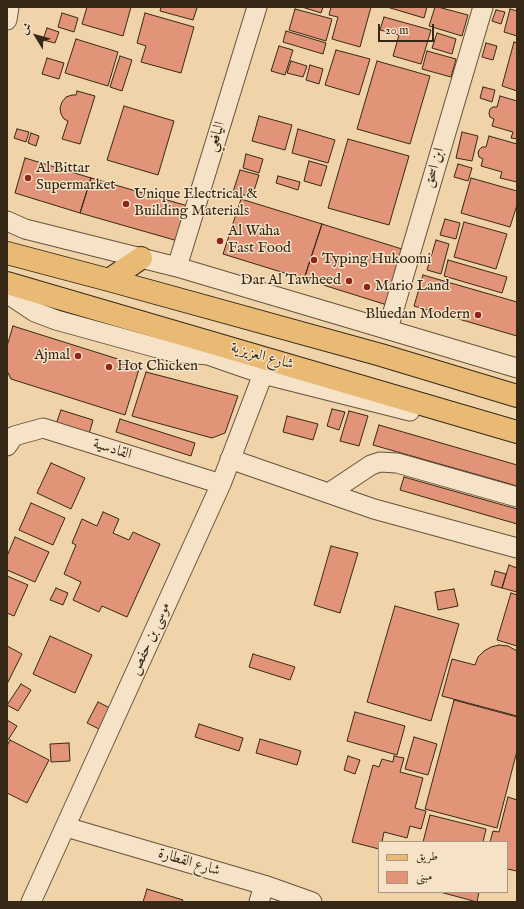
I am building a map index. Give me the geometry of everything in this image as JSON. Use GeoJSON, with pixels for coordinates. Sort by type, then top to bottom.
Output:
{"type":"FeatureCollection","features":[{"type":"Feature","properties":{"kind":"main road"},"geometry":{"type":"LineString","coordinates":[[7,253],[381,355],[517,396]]}},
{"type":"Feature","properties":{"kind":"main road"},"geometry":{"type":"LineString","coordinates":[[109,280],[141,258]]}},
{"type":"Feature","properties":{"kind":"main road","name":"شارع العزيزية"},"geometry":{"type":"LineString","coordinates":[[7,283],[517,432]]}},
{"type":"Feature","properties":{"kind":"street"},"geometry":{"type":"LineString","coordinates":[[7,20],[9,7]]}},
{"type":"Feature","properties":{"kind":"street","name":"اليافعي"},"geometry":{"type":"LineString","coordinates":[[177,267],[257,7]]}},
{"type":"Feature","properties":{"kind":"street","name":"ابن اسحق"},"geometry":{"type":"LineString","coordinates":[[388,329],[483,7]]}},
{"type":"Feature","properties":{"kind":"street"},"geometry":{"type":"LineString","coordinates":[[7,220],[25,229],[177,267],[517,368]]}},
{"type":"Feature","properties":{"kind":"street"},"geometry":{"type":"LineString","coordinates":[[7,291],[14,298],[35,312],[56,320],[172,352],[208,355],[263,374],[432,417],[451,418],[460,415]]}},
{"type":"Feature","properties":{"kind":"street","name":"موسى بن حفص"},"geometry":{"type":"LineString","coordinates":[[31,902],[221,484],[263,374]]}},
{"type":"Feature","properties":{"kind":"street","name":"القادسية"},"geometry":{"type":"LineString","coordinates":[[7,446],[14,436],[43,428],[221,484]]}},
{"type":"Feature","properties":{"kind":"street"},"geometry":{"type":"LineString","coordinates":[[230,459],[374,509],[517,548]]}},
{"type":"Feature","properties":{"kind":"street"},"geometry":{"type":"LineString","coordinates":[[329,493],[371,465],[380,462],[397,463],[517,497]]}},
{"type":"Feature","properties":{"kind":"street","name":"شارع القطارة"},"geometry":{"type":"LineString","coordinates":[[66,826],[262,894],[312,902]]}},
{"type":"Feature","properties":{"kind":"building"},"geometry":{"type":"Polygon","coordinates":[[[87,7],[131,7],[123,36],[82,24],[87,7]]]}},
{"type":"Feature","properties":{"kind":"building"},"geometry":{"type":"Polygon","coordinates":[[[161,7],[197,8],[193,20],[160,11],[161,7]]]}},
{"type":"Feature","properties":{"kind":"building"},"geometry":{"type":"Polygon","coordinates":[[[302,7],[323,7],[321,13],[302,7]]]}},
{"type":"Feature","properties":{"kind":"building"},"geometry":{"type":"Polygon","coordinates":[[[331,7],[371,7],[360,47],[332,39],[338,17],[329,15],[331,7]]]}},
{"type":"Feature","properties":{"kind":"building"},"geometry":{"type":"Polygon","coordinates":[[[387,7],[427,7],[424,18],[387,7]]]}},
{"type":"Feature","properties":{"kind":"building"},"geometry":{"type":"Polygon","coordinates":[[[435,7],[468,15],[462,36],[429,26],[435,7]]]}},
{"type":"Feature","properties":{"kind":"building"},"geometry":{"type":"Polygon","coordinates":[[[295,9],[332,19],[326,41],[289,30],[295,9]]]}},
{"type":"Feature","properties":{"kind":"building"},"geometry":{"type":"Polygon","coordinates":[[[510,9],[517,11],[517,36],[504,32],[510,9]]]}},
{"type":"Feature","properties":{"kind":"building"},"geometry":{"type":"Polygon","coordinates":[[[496,10],[505,12],[501,24],[492,21],[496,10]]]}},
{"type":"Feature","properties":{"kind":"building"},"geometry":{"type":"Polygon","coordinates":[[[62,13],[78,18],[74,32],[58,27],[62,13]]]}},
{"type":"Feature","properties":{"kind":"building"},"geometry":{"type":"Polygon","coordinates":[[[145,13],[194,27],[181,73],[141,62],[146,46],[137,43],[145,13]]]}},
{"type":"Feature","properties":{"kind":"building"},"geometry":{"type":"Polygon","coordinates":[[[384,17],[431,30],[421,64],[393,56],[399,35],[380,30],[384,17]]]}},
{"type":"Feature","properties":{"kind":"building"},"geometry":{"type":"Polygon","coordinates":[[[47,28],[59,32],[55,43],[43,40],[47,28]]]}},
{"type":"Feature","properties":{"kind":"building"},"geometry":{"type":"Polygon","coordinates":[[[286,31],[326,43],[323,54],[283,42],[286,31]]]}},
{"type":"Feature","properties":{"kind":"building"},"geometry":{"type":"Polygon","coordinates":[[[437,33],[456,39],[452,54],[432,48],[437,33]]]}},
{"type":"Feature","properties":{"kind":"building"},"geometry":{"type":"Polygon","coordinates":[[[76,39],[118,52],[108,86],[65,73],[76,39]]]}},
{"type":"Feature","properties":{"kind":"building"},"geometry":{"type":"Polygon","coordinates":[[[514,42],[517,43],[517,91],[502,86],[514,42]]]}},
{"type":"Feature","properties":{"kind":"building"},"geometry":{"type":"Polygon","coordinates":[[[486,43],[497,46],[493,60],[482,57],[486,43]]]}},
{"type":"Feature","properties":{"kind":"building"},"geometry":{"type":"Polygon","coordinates":[[[279,46],[293,50],[285,75],[271,71],[279,46]]]}},
{"type":"Feature","properties":{"kind":"building"},"geometry":{"type":"Polygon","coordinates":[[[336,50],[370,59],[359,95],[325,85],[336,50]]]}},
{"type":"Feature","properties":{"kind":"building"},"geometry":{"type":"Polygon","coordinates":[[[427,51],[456,59],[451,77],[422,69],[427,51]]]}},
{"type":"Feature","properties":{"kind":"building"},"geometry":{"type":"Polygon","coordinates":[[[120,56],[132,60],[122,91],[110,87],[120,56]]]}},
{"type":"Feature","properties":{"kind":"building"},"geometry":{"type":"Polygon","coordinates":[[[47,58],[64,63],[59,79],[42,74],[47,58]]]}},
{"type":"Feature","properties":{"kind":"building"},"geometry":{"type":"Polygon","coordinates":[[[291,61],[307,66],[303,77],[287,73],[291,61]]]}},
{"type":"Feature","properties":{"kind":"building"},"geometry":{"type":"Polygon","coordinates":[[[377,61],[430,76],[410,144],[357,129],[377,61]]]}},
{"type":"Feature","properties":{"kind":"building"},"geometry":{"type":"Polygon","coordinates":[[[310,65],[323,69],[319,84],[306,80],[310,65]]]}},
{"type":"Feature","properties":{"kind":"building"},"geometry":{"type":"Polygon","coordinates":[[[483,87],[495,90],[492,102],[480,98],[483,87]]]}},
{"type":"Feature","properties":{"kind":"building"},"geometry":{"type":"Polygon","coordinates":[[[77,91],[95,96],[80,144],[62,139],[68,121],[64,119],[60,108],[66,97],[76,95],[77,91]]]}},
{"type":"Feature","properties":{"kind":"building"},"geometry":{"type":"Polygon","coordinates":[[[500,96],[517,101],[517,139],[511,138],[513,132],[492,126],[494,119],[490,117],[490,109],[497,107],[500,96]]]}},
{"type":"Feature","properties":{"kind":"building"},"geometry":{"type":"Polygon","coordinates":[[[124,106],[174,121],[158,175],[107,160],[124,106]]]}},
{"type":"Feature","properties":{"kind":"building"},"geometry":{"type":"Polygon","coordinates":[[[259,116],[292,125],[285,150],[252,141],[259,116]]]}},
{"type":"Feature","properties":{"kind":"building"},"geometry":{"type":"Polygon","coordinates":[[[17,129],[29,132],[26,142],[14,138],[17,129]]]}},
{"type":"Feature","properties":{"kind":"building"},"geometry":{"type":"Polygon","coordinates":[[[298,129],[335,140],[328,163],[292,153],[298,129]]]}},
{"type":"Feature","properties":{"kind":"building"},"geometry":{"type":"Polygon","coordinates":[[[462,132],[478,136],[472,161],[456,158],[462,132]]]}},
{"type":"Feature","properties":{"kind":"building"},"geometry":{"type":"Polygon","coordinates":[[[31,133],[39,136],[36,146],[28,143],[31,133]]]}},
{"type":"Feature","properties":{"kind":"building"},"geometry":{"type":"Polygon","coordinates":[[[489,136],[517,144],[517,182],[500,178],[502,172],[481,166],[483,159],[479,157],[478,153],[482,147],[486,147],[489,136]]]}},
{"type":"Feature","properties":{"kind":"building"},"geometry":{"type":"Polygon","coordinates":[[[348,139],[409,156],[389,225],[328,208],[348,139]]]}},
{"type":"Feature","properties":{"kind":"building"},"geometry":{"type":"Polygon","coordinates":[[[246,154],[263,159],[259,173],[243,168],[246,154]]]}},
{"type":"Feature","properties":{"kind":"building"},"geometry":{"type":"Polygon","coordinates":[[[25,158],[91,178],[80,213],[15,193],[25,158]]]}},
{"type":"Feature","properties":{"kind":"building"},"geometry":{"type":"Polygon","coordinates":[[[309,161],[327,166],[321,186],[304,181],[309,161]]]}},
{"type":"Feature","properties":{"kind":"building"},"geometry":{"type":"Polygon","coordinates":[[[458,164],[472,168],[468,181],[454,177],[458,164]]]}},
{"type":"Feature","properties":{"kind":"building"},"geometry":{"type":"Polygon","coordinates":[[[240,170],[259,175],[252,197],[233,192],[240,170]]]}},
{"type":"Feature","properties":{"kind":"building"},"geometry":{"type":"Polygon","coordinates":[[[278,176],[300,182],[298,190],[276,183],[278,176]]]}},
{"type":"Feature","properties":{"kind":"building"},"geometry":{"type":"Polygon","coordinates":[[[91,178],[188,206],[178,241],[80,213],[91,178]]]}},
{"type":"Feature","properties":{"kind":"building"},"geometry":{"type":"Polygon","coordinates":[[[471,178],[517,191],[517,205],[510,227],[461,213],[471,178]]]}},
{"type":"Feature","properties":{"kind":"building"},"geometry":{"type":"Polygon","coordinates":[[[241,199],[322,224],[304,279],[223,254],[241,199]]]}},
{"type":"Feature","properties":{"kind":"building"},"geometry":{"type":"Polygon","coordinates":[[[445,219],[460,223],[456,239],[440,235],[445,219]]]}},
{"type":"Feature","properties":{"kind":"building"},"geometry":{"type":"Polygon","coordinates":[[[464,222],[507,234],[496,269],[454,257],[464,222]]]}},
{"type":"Feature","properties":{"kind":"building"},"geometry":{"type":"Polygon","coordinates":[[[322,224],[405,250],[387,305],[304,279],[322,224]]]}},
{"type":"Feature","properties":{"kind":"building"},"geometry":{"type":"Polygon","coordinates":[[[436,240],[449,244],[441,274],[427,270],[436,240]]]}},
{"type":"Feature","properties":{"kind":"building"},"geometry":{"type":"Polygon","coordinates":[[[448,260],[507,277],[502,293],[444,276],[448,260]]]}},
{"type":"Feature","properties":{"kind":"building"},"geometry":{"type":"Polygon","coordinates":[[[423,275],[517,302],[517,336],[414,306],[423,275]]]}},
{"type":"Feature","properties":{"kind":"building"},"geometry":{"type":"Polygon","coordinates":[[[13,326],[140,366],[125,415],[11,379],[7,371],[7,346],[13,326]]]}},
{"type":"Feature","properties":{"kind":"building"},"geometry":{"type":"Polygon","coordinates":[[[146,372],[238,396],[225,433],[212,438],[132,416],[146,372]]]}},
{"type":"Feature","properties":{"kind":"building"},"geometry":{"type":"Polygon","coordinates":[[[332,409],[345,412],[339,430],[327,426],[332,409]]]}},
{"type":"Feature","properties":{"kind":"building"},"geometry":{"type":"Polygon","coordinates":[[[61,410],[93,420],[89,434],[56,424],[61,410]]]}},
{"type":"Feature","properties":{"kind":"building"},"geometry":{"type":"Polygon","coordinates":[[[349,411],[368,416],[359,446],[340,441],[349,411]]]}},
{"type":"Feature","properties":{"kind":"building"},"geometry":{"type":"Polygon","coordinates":[[[287,416],[318,424],[313,440],[283,432],[287,416]]]}},
{"type":"Feature","properties":{"kind":"building"},"geometry":{"type":"Polygon","coordinates":[[[120,419],[195,443],[191,456],[116,432],[120,419]]]}},
{"type":"Feature","properties":{"kind":"building"},"geometry":{"type":"Polygon","coordinates":[[[379,425],[517,465],[517,486],[373,445],[379,425]]]}},
{"type":"Feature","properties":{"kind":"building"},"geometry":{"type":"Polygon","coordinates":[[[51,463],[85,478],[71,509],[37,493],[51,463]]]}},
{"type":"Feature","properties":{"kind":"building"},"geometry":{"type":"Polygon","coordinates":[[[404,477],[517,509],[517,524],[400,490],[404,477]]]}},
{"type":"Feature","properties":{"kind":"building"},"geometry":{"type":"Polygon","coordinates":[[[31,503],[65,518],[53,545],[19,530],[31,503]]]}},
{"type":"Feature","properties":{"kind":"building"},"geometry":{"type":"Polygon","coordinates":[[[103,512],[119,519],[113,533],[129,540],[133,532],[160,544],[127,617],[102,606],[99,612],[73,600],[81,582],[64,574],[76,545],[72,543],[82,519],[97,526],[103,512]]]}},
{"type":"Feature","properties":{"kind":"building"},"geometry":{"type":"Polygon","coordinates":[[[15,537],[49,552],[35,582],[7,570],[7,556],[15,537]]]}},
{"type":"Feature","properties":{"kind":"building"},"geometry":{"type":"Polygon","coordinates":[[[331,546],[358,553],[340,613],[314,605],[331,546]]]}},
{"type":"Feature","properties":{"kind":"building"},"geometry":{"type":"Polygon","coordinates":[[[509,565],[517,568],[517,592],[502,588],[509,565]]]}},
{"type":"Feature","properties":{"kind":"building"},"geometry":{"type":"Polygon","coordinates":[[[495,571],[506,574],[502,588],[491,585],[495,571]]]}},
{"type":"Feature","properties":{"kind":"building"},"geometry":{"type":"Polygon","coordinates":[[[7,576],[28,585],[14,616],[7,613],[7,576]]]}},
{"type":"Feature","properties":{"kind":"building"},"geometry":{"type":"Polygon","coordinates":[[[56,588],[68,593],[63,605],[50,600],[56,588]]]}},
{"type":"Feature","properties":{"kind":"building"},"geometry":{"type":"Polygon","coordinates":[[[454,589],[458,606],[438,610],[435,592],[454,589]]]}},
{"type":"Feature","properties":{"kind":"building"},"geometry":{"type":"Polygon","coordinates":[[[511,593],[517,595],[517,646],[497,640],[511,593]]]}},
{"type":"Feature","properties":{"kind":"building"},"geometry":{"type":"Polygon","coordinates":[[[395,606],[459,624],[431,721],[367,702],[395,606]]]}},
{"type":"Feature","properties":{"kind":"building"},"geometry":{"type":"Polygon","coordinates":[[[50,636],[92,655],[75,693],[33,674],[50,636]]]}},
{"type":"Feature","properties":{"kind":"building"},"geometry":{"type":"Polygon","coordinates":[[[499,645],[508,646],[517,651],[517,716],[442,696],[452,659],[475,665],[478,657],[484,651],[499,645]]]}},
{"type":"Feature","properties":{"kind":"building"},"geometry":{"type":"Polygon","coordinates":[[[7,646],[22,654],[7,684],[7,646]]]}},
{"type":"Feature","properties":{"kind":"building"},"geometry":{"type":"Polygon","coordinates":[[[253,654],[295,667],[290,680],[249,667],[253,654]]]}},
{"type":"Feature","properties":{"kind":"building"},"geometry":{"type":"Polygon","coordinates":[[[21,684],[31,690],[18,711],[7,705],[21,684]]]}},
{"type":"Feature","properties":{"kind":"building"},"geometry":{"type":"Polygon","coordinates":[[[454,700],[517,717],[517,751],[497,828],[425,809],[454,700]]]}},
{"type":"Feature","properties":{"kind":"building"},"geometry":{"type":"Polygon","coordinates":[[[98,702],[110,708],[99,729],[87,723],[98,702]]]}},
{"type":"Feature","properties":{"kind":"building"},"geometry":{"type":"Polygon","coordinates":[[[355,712],[405,726],[397,755],[347,741],[355,712]]]}},
{"type":"Feature","properties":{"kind":"building"},"geometry":{"type":"Polygon","coordinates":[[[7,720],[17,726],[8,740],[7,740],[7,720]]]}},
{"type":"Feature","properties":{"kind":"building"},"geometry":{"type":"Polygon","coordinates":[[[199,724],[243,738],[239,751],[195,737],[199,724]]]}},
{"type":"Feature","properties":{"kind":"building"},"geometry":{"type":"Polygon","coordinates":[[[414,737],[437,744],[428,775],[405,769],[414,737]]]}},
{"type":"Feature","properties":{"kind":"building"},"geometry":{"type":"Polygon","coordinates":[[[260,739],[301,751],[297,765],[256,753],[260,739]]]}},
{"type":"Feature","properties":{"kind":"building"},"geometry":{"type":"Polygon","coordinates":[[[10,740],[49,760],[27,803],[7,793],[7,746],[10,740]]]}},
{"type":"Feature","properties":{"kind":"building"},"geometry":{"type":"Polygon","coordinates":[[[69,743],[70,761],[51,762],[50,744],[69,743]]]}},
{"type":"Feature","properties":{"kind":"building"},"geometry":{"type":"Polygon","coordinates":[[[348,756],[360,760],[355,774],[344,770],[348,756]]]}},
{"type":"Feature","properties":{"kind":"building"},"geometry":{"type":"Polygon","coordinates":[[[394,756],[404,758],[400,772],[423,778],[415,808],[426,811],[421,829],[410,826],[407,838],[384,832],[382,841],[378,841],[378,849],[352,842],[373,765],[379,767],[382,759],[393,762],[394,756]]]}},
{"type":"Feature","properties":{"kind":"building"},"geometry":{"type":"Polygon","coordinates":[[[508,797],[517,800],[517,871],[508,869],[508,841],[490,841],[493,831],[499,832],[508,797]]]}},
{"type":"Feature","properties":{"kind":"building"},"geometry":{"type":"Polygon","coordinates":[[[430,815],[486,829],[483,841],[423,841],[430,815]]]}},
{"type":"Feature","properties":{"kind":"building"},"geometry":{"type":"Polygon","coordinates":[[[147,889],[183,900],[182,902],[143,902],[147,889]]]}},
{"type":"Feature","properties":{"kind":"building"},"geometry":{"type":"Polygon","coordinates":[[[444,893],[479,893],[477,902],[444,893]]]}},
{"type":"Feature","properties":{"kind":"place","name":"Al Bittar Supermarket"},"geometry":{"type":"Point","coordinates":[28,178]}},
{"type":"Feature","properties":{"kind":"place","name":"Unique Electrical & Building Materials"},"geometry":{"type":"Point","coordinates":[126,204]}},
{"type":"Feature","properties":{"kind":"place","name":"Al Waha Fast Food"},"geometry":{"type":"Point","coordinates":[220,241]}},
{"type":"Feature","properties":{"kind":"place","name":"Typing Hukoomi"},"geometry":{"type":"Point","coordinates":[314,260]}},
{"type":"Feature","properties":{"kind":"place","name":"Dar Al Tawheed"},"geometry":{"type":"Point","coordinates":[349,281]}},
{"type":"Feature","properties":{"kind":"place","name":"Mario Land"},"geometry":{"type":"Point","coordinates":[367,287]}},
{"type":"Feature","properties":{"kind":"place","name":"Bluedan Modern"},"geometry":{"type":"Point","coordinates":[478,315]}},
{"type":"Feature","properties":{"kind":"place","name":"Ajmal"},"geometry":{"type":"Point","coordinates":[78,356]}},
{"type":"Feature","properties":{"kind":"place","name":"Hot Chicken"},"geometry":{"type":"Point","coordinates":[109,367]}}]}
